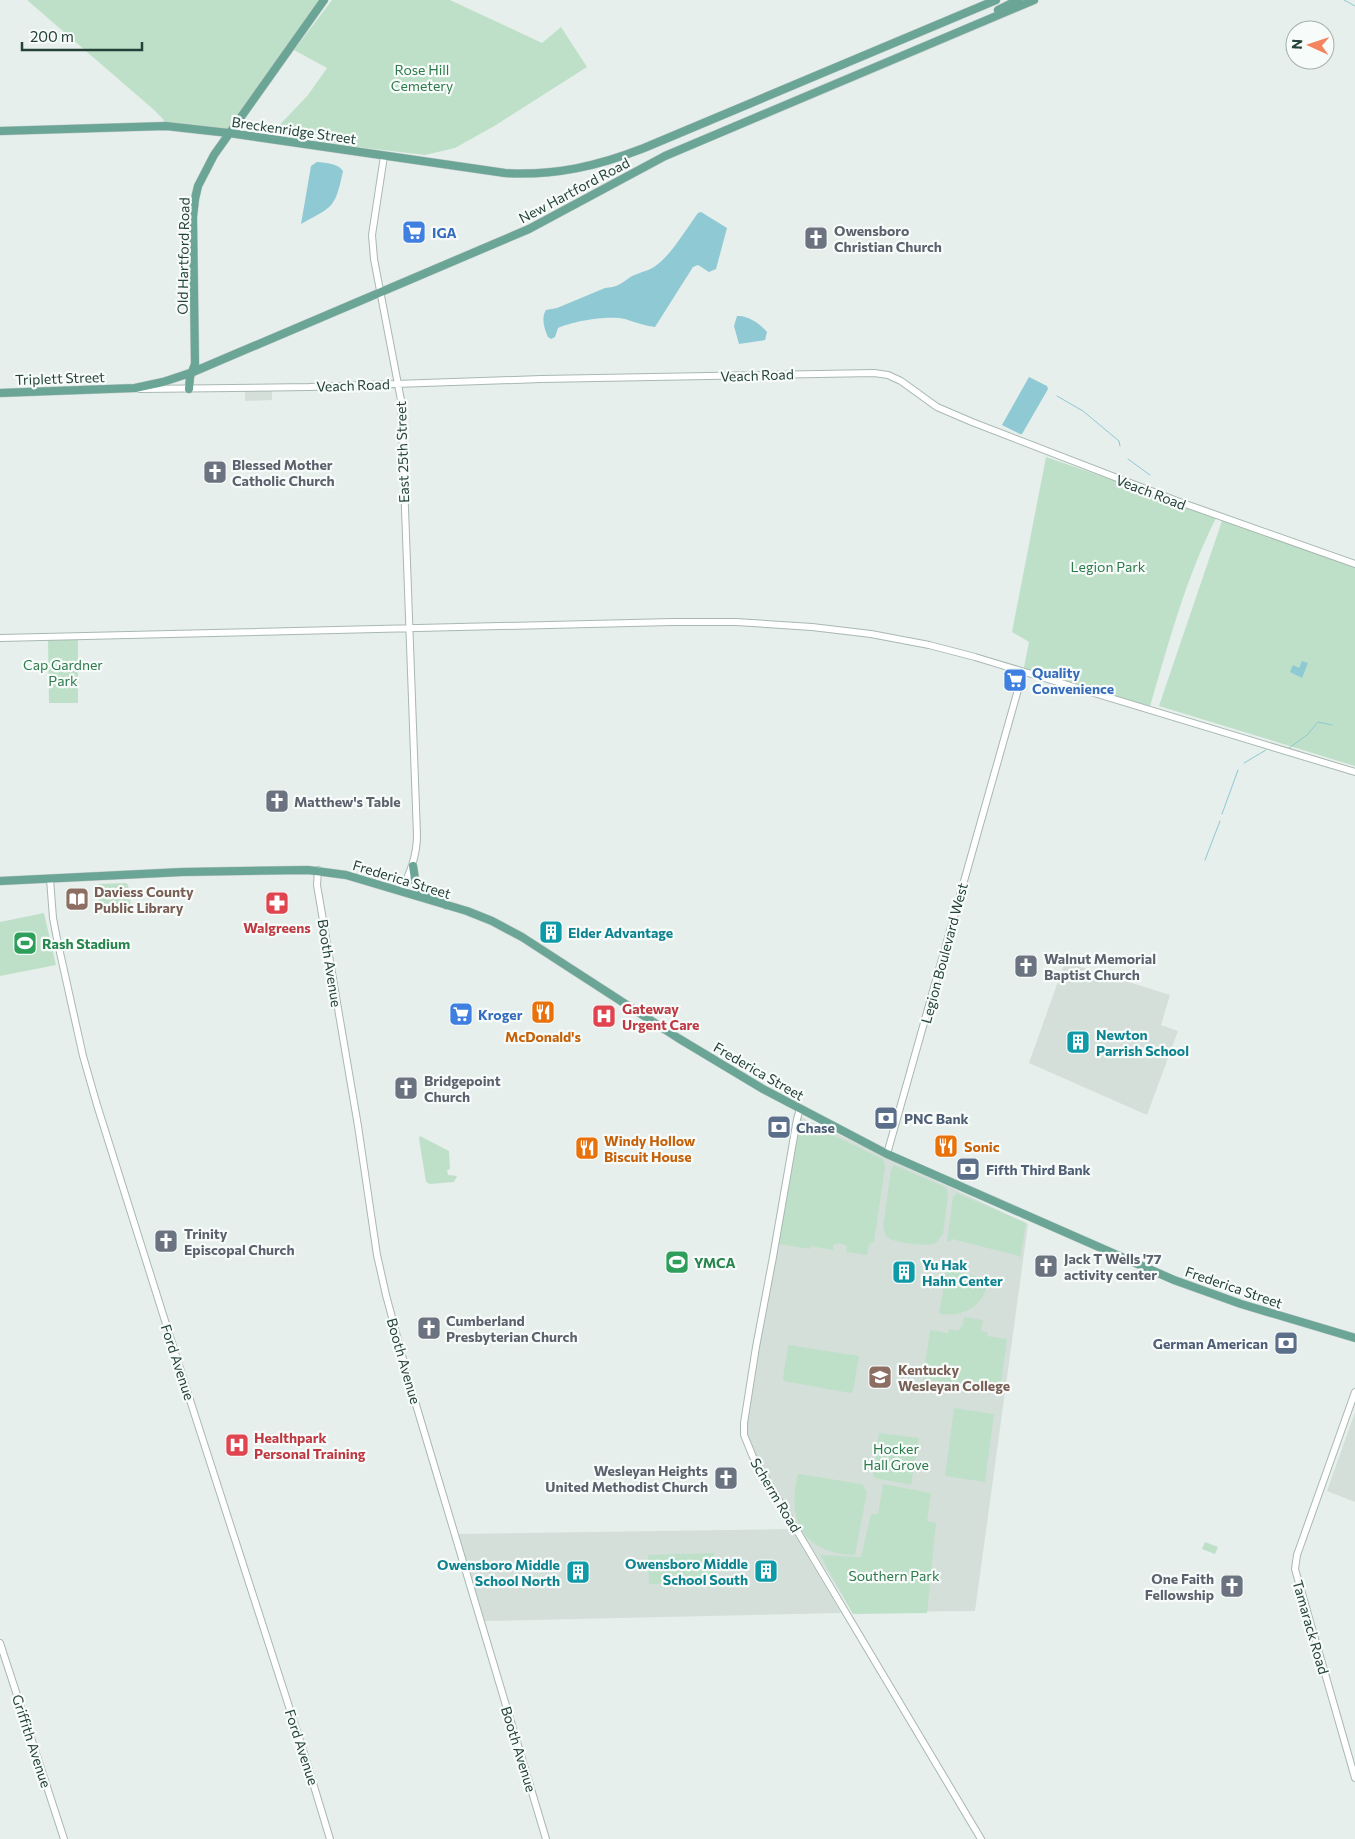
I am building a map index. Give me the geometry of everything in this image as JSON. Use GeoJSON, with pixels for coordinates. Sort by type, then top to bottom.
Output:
{"type":"FeatureCollection","features":[{"type":"Feature","properties":{"kind":"main road","name":"Old Hartford Road"},"geometry":{"type":"LineString","coordinates":[[192,389],[195,350],[193,217],[198,186],[208,164],[229,133],[324,0]]}},
{"type":"Feature","properties":{"kind":"main road","name":"New Hartford Road"},"geometry":{"type":"LineString","coordinates":[[583,168],[619,158],[644,148],[996,0]]}},
{"type":"Feature","properties":{"kind":"main road"},"geometry":{"type":"LineString","coordinates":[[971,27],[985,17],[1018,0]]}},
{"type":"Feature","properties":{"kind":"main road","name":"New Hartford Road"},"geometry":{"type":"LineString","coordinates":[[122,389],[153,384],[193,372],[381,293],[529,229],[665,156],[1034,0]]}},
{"type":"Feature","properties":{"kind":"main road","name":"Breckenridge Street"},"geometry":{"type":"LineString","coordinates":[[0,131],[166,126],[229,133],[520,174],[553,173],[583,168]]}},
{"type":"Feature","properties":{"kind":"main road","name":"Triplett Street"},"geometry":{"type":"LineString","coordinates":[[0,393],[122,389]]}},
{"type":"Feature","properties":{"kind":"main road"},"geometry":{"type":"LineString","coordinates":[[413,866],[418,890],[443,898],[446,905]]}},
{"type":"Feature","properties":{"kind":"main road","name":"Frederica Street"},"geometry":{"type":"LineString","coordinates":[[0,881],[256,870],[318,870],[346,875],[482,917],[514,932],[678,1038],[800,1109],[887,1154],[1174,1280],[1241,1304],[1355,1338]]}},
{"type":"Feature","properties":{"kind":"street","name":"East 25th Street"},"geometry":{"type":"LineString","coordinates":[[384,156],[372,235],[374,259],[399,384],[417,843],[413,866],[401,891]]}},
{"type":"Feature","properties":{"kind":"street","name":"Veach Road"},"geometry":{"type":"LineString","coordinates":[[122,389],[309,387],[874,373],[888,375],[908,385],[937,407],[972,422],[1183,504],[1355,564]]}},
{"type":"Feature","properties":{"kind":"street"},"geometry":{"type":"LineString","coordinates":[[0,638],[663,622],[765,623],[835,629],[906,640],[968,654],[1355,772]]}},
{"type":"Feature","properties":{"kind":"street","name":"Legion Boulevard West"},"geometry":{"type":"LineString","coordinates":[[887,1154],[1023,672]]}},
{"type":"Feature","properties":{"kind":"street","name":"Booth Avenue"},"geometry":{"type":"LineString","coordinates":[[318,870],[317,885],[386,1295],[408,1378],[546,1839]]}},
{"type":"Feature","properties":{"kind":"street","name":"Ford Avenue"},"geometry":{"type":"LineString","coordinates":[[50,878],[56,939],[89,1079],[189,1397],[304,1750],[330,1839]]}},
{"type":"Feature","properties":{"kind":"street","name":"Scherm Road"},"geometry":{"type":"LineString","coordinates":[[800,1109],[796,1119],[756,1347],[744,1435],[753,1457],[981,1839]]}},
{"type":"Feature","properties":{"kind":"street","name":"Tamarack Road"},"geometry":{"type":"LineString","coordinates":[[1355,1392],[1298,1555],[1295,1569],[1355,1778]]}},
{"type":"Feature","properties":{"kind":"street","name":"Griffith Avenue"},"geometry":{"type":"LineString","coordinates":[[0,1643],[64,1839]]}},
{"type":"Feature","properties":{"kind":"shaded area"},"geometry":{"type":"Polygon","coordinates":[[[245,391],[272,391],[272,400],[245,401],[245,391]]]}},
{"type":"Feature","properties":{"kind":"shaded area"},"geometry":{"type":"Polygon","coordinates":[[[1065,962],[1170,995],[1161,1025],[1178,1031],[1147,1115],[1029,1063],[1065,962]]]}},
{"type":"Feature","properties":{"kind":"shaded area","name":"Kentucky Wesleyan College"},"geometry":{"type":"Polygon","coordinates":[[[800,1118],[1028,1224],[975,1611],[852,1612],[753,1452],[746,1434],[756,1359],[800,1118]]]}},
{"type":"Feature","properties":{"kind":"shaded area"},"geometry":{"type":"Polygon","coordinates":[[[1355,1412],[1355,1502],[1327,1491],[1355,1412]]]}},
{"type":"Feature","properties":{"kind":"shaded area"},"geometry":{"type":"Polygon","coordinates":[[[791,1529],[841,1613],[485,1621],[458,1534],[791,1529]]]}},
{"type":"Feature","properties":{"kind":"green space"},"geometry":{"type":"Polygon","coordinates":[[[27,0],[324,0],[229,133],[166,126],[163,119],[153,109],[27,0]]]}},
{"type":"Feature","properties":{"kind":"green space","name":"Rose Hill Cemetery"},"geometry":{"type":"Polygon","coordinates":[[[332,0],[450,0],[542,43],[561,27],[587,67],[496,125],[455,148],[425,155],[358,147],[272,133],[308,95],[327,68],[294,50],[332,0]]]}},
{"type":"Feature","properties":{"kind":"green space","name":"Legion Park"},"geometry":{"type":"Polygon","coordinates":[[[1046,457],[1217,516],[1187,587],[1149,710],[1023,672],[1029,642],[1012,632],[1046,457]]]}},
{"type":"Feature","properties":{"kind":"green space"},"geometry":{"type":"Polygon","coordinates":[[[1223,518],[1355,562],[1355,766],[1159,706],[1223,518]]]}},
{"type":"Feature","properties":{"kind":"green space","name":"Cap Gardner Park"},"geometry":{"type":"Polygon","coordinates":[[[78,639],[78,703],[49,703],[48,640],[78,639]]]}},
{"type":"Feature","properties":{"kind":"green space"},"geometry":{"type":"Polygon","coordinates":[[[126,883],[128,885],[131,906],[99,908],[98,884],[126,883]]]}},
{"type":"Feature","properties":{"kind":"green space","name":"Rash Stadium"},"geometry":{"type":"Polygon","coordinates":[[[44,913],[56,965],[0,976],[0,922],[44,913]]]}},
{"type":"Feature","properties":{"kind":"green space"},"geometry":{"type":"Polygon","coordinates":[[[801,1120],[883,1159],[885,1167],[874,1242],[869,1244],[867,1255],[846,1252],[847,1246],[839,1243],[833,1245],[833,1250],[811,1246],[810,1249],[778,1244],[801,1120]]]}},
{"type":"Feature","properties":{"kind":"green space"},"geometry":{"type":"Polygon","coordinates":[[[420,1136],[449,1151],[450,1169],[447,1170],[448,1175],[457,1176],[454,1182],[430,1184],[426,1182],[420,1136]]]}},
{"type":"Feature","properties":{"kind":"green space"},"geometry":{"type":"Polygon","coordinates":[[[894,1165],[943,1186],[947,1190],[948,1196],[943,1234],[936,1243],[921,1245],[892,1240],[887,1237],[883,1227],[891,1170],[894,1165]]]}},
{"type":"Feature","properties":{"kind":"green space"},"geometry":{"type":"Polygon","coordinates":[[[957,1193],[1026,1223],[1020,1260],[1019,1256],[952,1239],[950,1242],[947,1241],[953,1197],[957,1193]]]}},
{"type":"Feature","properties":{"kind":"green space"},"geometry":{"type":"Polygon","coordinates":[[[949,1270],[989,1279],[987,1288],[978,1303],[972,1308],[958,1314],[939,1314],[946,1273],[949,1270]]]}},
{"type":"Feature","properties":{"kind":"green space"},"geometry":{"type":"Polygon","coordinates":[[[964,1317],[983,1320],[981,1331],[988,1332],[987,1336],[1007,1339],[1000,1391],[981,1388],[981,1392],[944,1387],[944,1382],[923,1379],[930,1330],[948,1333],[949,1329],[959,1331],[964,1317]]]}},
{"type":"Feature","properties":{"kind":"green space"},"geometry":{"type":"Polygon","coordinates":[[[788,1345],[859,1356],[853,1391],[850,1393],[784,1381],[788,1345]]]}},
{"type":"Feature","properties":{"kind":"green space"},"geometry":{"type":"Polygon","coordinates":[[[954,1408],[994,1414],[985,1482],[945,1476],[954,1408]]]}},
{"type":"Feature","properties":{"kind":"green space","name":"Hocker Hall Grove"},"geometry":{"type":"Polygon","coordinates":[[[879,1433],[919,1438],[911,1485],[873,1476],[879,1433]]]}},
{"type":"Feature","properties":{"kind":"green space"},"geometry":{"type":"Polygon","coordinates":[[[798,1474],[862,1484],[867,1492],[855,1555],[823,1549],[811,1541],[803,1532],[797,1520],[795,1506],[798,1474]]]}},
{"type":"Feature","properties":{"kind":"green space","name":"Southern Park"},"geometry":{"type":"Polygon","coordinates":[[[883,1484],[931,1493],[927,1521],[936,1523],[927,1613],[853,1614],[820,1555],[861,1557],[871,1514],[878,1514],[883,1484]]]}},
{"type":"Feature","properties":{"kind":"green space"},"geometry":{"type":"Polygon","coordinates":[[[1205,1542],[1218,1547],[1215,1554],[1202,1549],[1205,1542]]]}},
{"type":"Feature","properties":{"kind":"green space"},"geometry":{"type":"Polygon","coordinates":[[[714,1553],[715,1583],[649,1584],[648,1555],[714,1553]]]}},
{"type":"Feature","properties":{"kind":"water"},"geometry":{"type":"Polygon","coordinates":[[[317,162],[332,164],[341,168],[343,171],[338,192],[327,209],[301,224],[311,166],[317,162]]]}},
{"type":"Feature","properties":{"kind":"water"},"geometry":{"type":"Polygon","coordinates":[[[701,212],[727,228],[716,269],[709,272],[698,265],[693,267],[655,327],[625,319],[601,318],[565,325],[558,328],[555,337],[551,339],[548,337],[544,323],[546,310],[557,308],[605,288],[618,285],[632,276],[654,267],[678,242],[698,213],[701,212]]]}},
{"type":"Feature","properties":{"kind":"water"},"geometry":{"type":"Polygon","coordinates":[[[737,316],[750,319],[761,326],[767,332],[765,340],[739,344],[734,326],[737,316]]]}},
{"type":"Feature","properties":{"kind":"water"},"geometry":{"type":"Polygon","coordinates":[[[1029,377],[1047,386],[1048,389],[1022,434],[1020,434],[1002,425],[1029,377]]]}},
{"type":"Feature","properties":{"kind":"water"},"geometry":{"type":"Polygon","coordinates":[[[1302,661],[1308,663],[1302,678],[1290,672],[1293,665],[1299,668],[1302,661]]]}},
{"type":"Feature","properties":{"kind":"waterway"},"geometry":{"type":"LineString","coordinates":[[1344,0],[1355,6]]}},
{"type":"Feature","properties":{"kind":"waterway"},"geometry":{"type":"LineString","coordinates":[[1057,396],[1083,411],[1119,441],[1120,446]]}},
{"type":"Feature","properties":{"kind":"waterway"},"geometry":{"type":"LineString","coordinates":[[1128,459],[1150,475]]}},
{"type":"Feature","properties":{"kind":"waterway"},"geometry":{"type":"LineString","coordinates":[[1289,748],[1307,735],[1318,722],[1332,725]]}},
{"type":"Feature","properties":{"kind":"waterway"},"geometry":{"type":"LineString","coordinates":[[1244,763],[1266,750]]}},
{"type":"Feature","properties":{"kind":"waterway"},"geometry":{"type":"LineString","coordinates":[[1222,814],[1238,770]]}},
{"type":"Feature","properties":{"kind":"waterway"},"geometry":{"type":"LineString","coordinates":[[1205,860],[1220,821]]}},
{"type":"Feature","properties":{"kind":"place","name":"IGA"},"geometry":{"type":"Point","coordinates":[414,232]}},
{"type":"Feature","properties":{"kind":"place","name":"Owensboro Christian Church"},"geometry":{"type":"Point","coordinates":[816,238]}},
{"type":"Feature","properties":{"kind":"place","name":"Blessed Mother Catholic Church"},"geometry":{"type":"Point","coordinates":[215,472]}},
{"type":"Feature","properties":{"kind":"place","name":"Quality Convenience"},"geometry":{"type":"Point","coordinates":[1015,680]}},
{"type":"Feature","properties":{"kind":"place","name":"Matthew's Table"},"geometry":{"type":"Point","coordinates":[277,801]}},
{"type":"Feature","properties":{"kind":"place","name":"Daviess County Public Library"},"geometry":{"type":"Point","coordinates":[77,899]}},
{"type":"Feature","properties":{"kind":"place","name":"Walgreens"},"geometry":{"type":"Point","coordinates":[277,903]}},
{"type":"Feature","properties":{"kind":"place","name":"Elder Advantage"},"geometry":{"type":"Point","coordinates":[551,932]}},
{"type":"Feature","properties":{"kind":"place","name":"Rash Stadium"},"geometry":{"type":"Point","coordinates":[25,943]}},
{"type":"Feature","properties":{"kind":"place","name":"Walnut Memorial Baptist Church"},"geometry":{"type":"Point","coordinates":[1026,966]}},
{"type":"Feature","properties":{"kind":"place","name":"McDonald's"},"geometry":{"type":"Point","coordinates":[543,1012]}},
{"type":"Feature","properties":{"kind":"place","name":"Kroger"},"geometry":{"type":"Point","coordinates":[461,1014]}},
{"type":"Feature","properties":{"kind":"place","name":"Gateway Urgent Care"},"geometry":{"type":"Point","coordinates":[604,1016]}},
{"type":"Feature","properties":{"kind":"place","name":"Newton Parrish School"},"geometry":{"type":"Point","coordinates":[1078,1042]}},
{"type":"Feature","properties":{"kind":"place","name":"Bridgepoint Church"},"geometry":{"type":"Point","coordinates":[406,1088]}},
{"type":"Feature","properties":{"kind":"place","name":"PNC Bank"},"geometry":{"type":"Point","coordinates":[886,1118]}},
{"type":"Feature","properties":{"kind":"place","name":"Chase"},"geometry":{"type":"Point","coordinates":[779,1127]}},
{"type":"Feature","properties":{"kind":"place","name":"Sonic"},"geometry":{"type":"Point","coordinates":[946,1146]}},
{"type":"Feature","properties":{"kind":"place","name":"Windy Hollow Biscuit House"},"geometry":{"type":"Point","coordinates":[587,1148]}},
{"type":"Feature","properties":{"kind":"place","name":"Fifth Third Bank"},"geometry":{"type":"Point","coordinates":[968,1169]}},
{"type":"Feature","properties":{"kind":"place","name":"Trinity Episcopal Church"},"geometry":{"type":"Point","coordinates":[166,1241]}},
{"type":"Feature","properties":{"kind":"place","name":"YMCA"},"geometry":{"type":"Point","coordinates":[677,1262]}},
{"type":"Feature","properties":{"kind":"place","name":"Jack T Wells '77 activity center"},"geometry":{"type":"Point","coordinates":[1046,1266]}},
{"type":"Feature","properties":{"kind":"place","name":"Yu Hak Hahn Center"},"geometry":{"type":"Point","coordinates":[904,1272]}},
{"type":"Feature","properties":{"kind":"place","name":"Cumberland Presbyterian Church"},"geometry":{"type":"Point","coordinates":[429,1328]}},
{"type":"Feature","properties":{"kind":"place","name":"German American"},"geometry":{"type":"Point","coordinates":[1286,1343]}},
{"type":"Feature","properties":{"kind":"place","name":"Kentucky Wesleyan College"},"geometry":{"type":"Point","coordinates":[880,1377]}},
{"type":"Feature","properties":{"kind":"place","name":"Healthpark Personal Training"},"geometry":{"type":"Point","coordinates":[237,1445]}},
{"type":"Feature","properties":{"kind":"place","name":"Wesleyan Heights United Methodist Church"},"geometry":{"type":"Point","coordinates":[726,1478]}},
{"type":"Feature","properties":{"kind":"place","name":"Owensboro Middle School South"},"geometry":{"type":"Point","coordinates":[766,1571]}},
{"type":"Feature","properties":{"kind":"place","name":"Owensboro Middle School North"},"geometry":{"type":"Point","coordinates":[578,1572]}},
{"type":"Feature","properties":{"kind":"place","name":"One Faith Fellowship"},"geometry":{"type":"Point","coordinates":[1232,1586]}}]}
